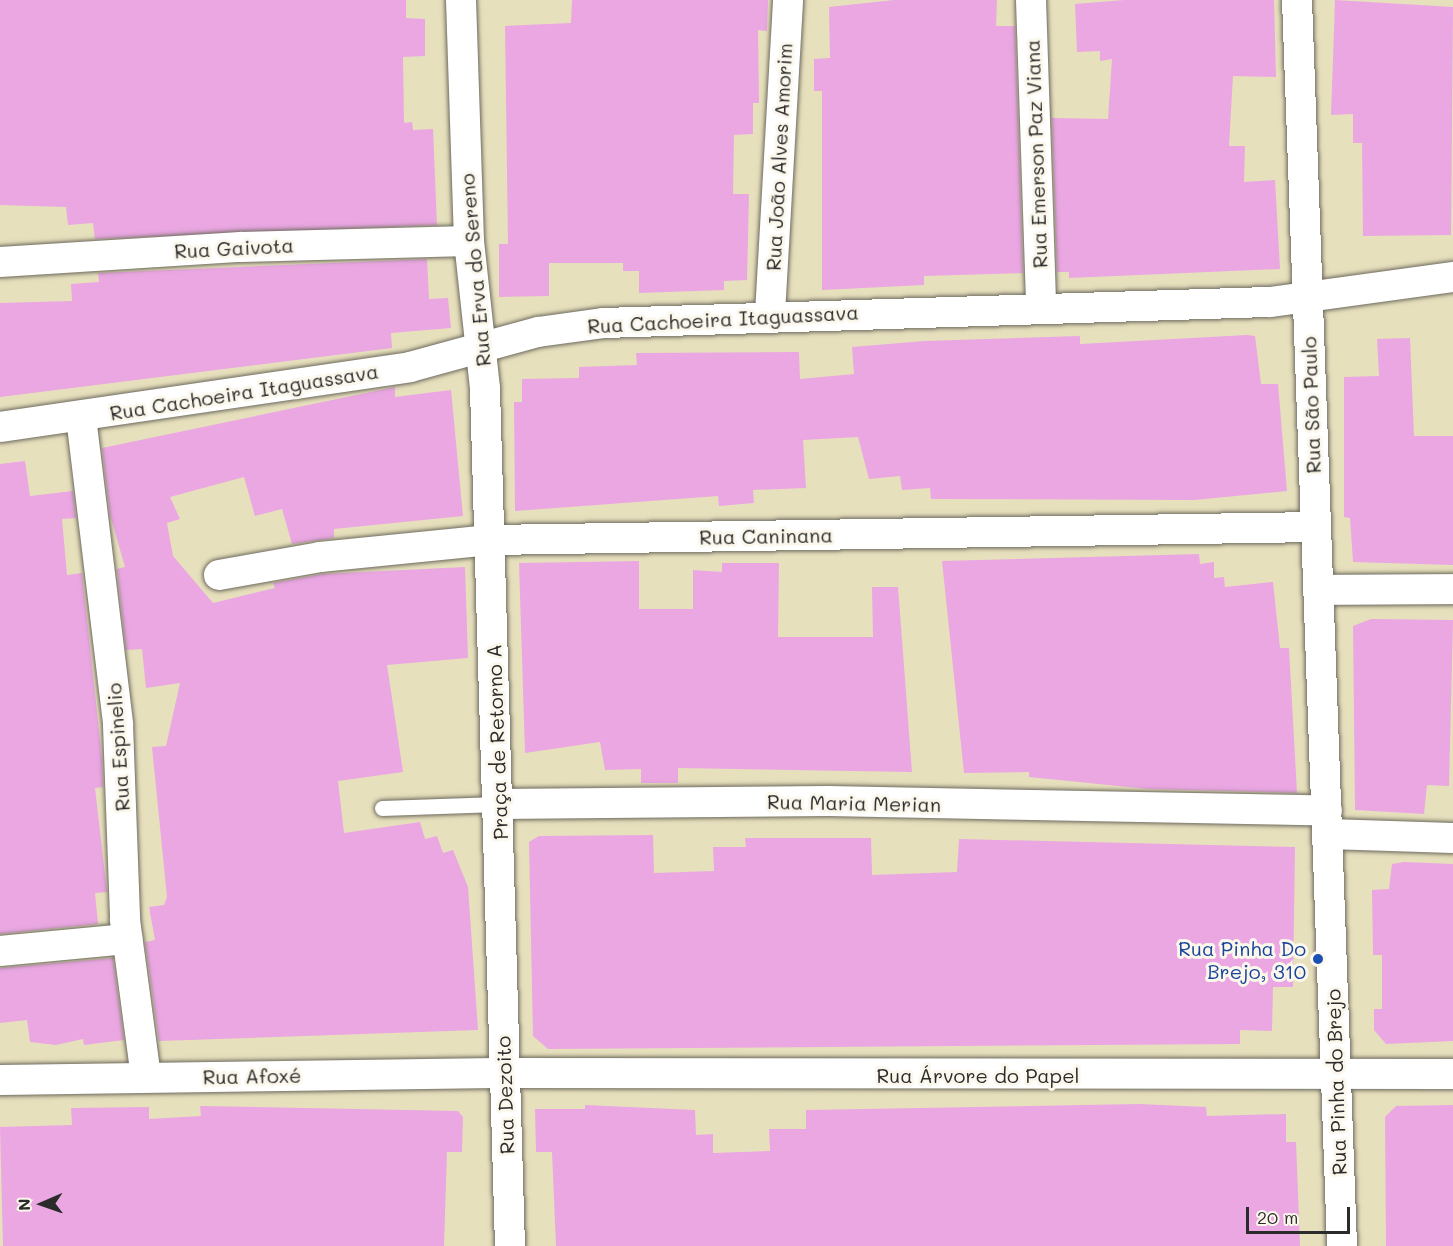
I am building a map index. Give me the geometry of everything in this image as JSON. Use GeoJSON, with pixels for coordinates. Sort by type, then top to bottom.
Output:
{"type":"FeatureCollection","features":[{"type":"Feature","properties":{"kind":"street","name":"Rua Erva do Sereno"},"geometry":{"type":"LineString","coordinates":[[461,0],[469,241],[481,349],[490,540]]}},
{"type":"Feature","properties":{"kind":"street","name":"Rua João Alves Amorim"},"geometry":{"type":"LineString","coordinates":[[770,314],[788,0]]}},
{"type":"Feature","properties":{"kind":"street","name":"Rua Emerson Paz Viana"},"geometry":{"type":"LineString","coordinates":[[1031,0],[1041,307]]}},
{"type":"Feature","properties":{"kind":"street","name":"Rua São Paulo"},"geometry":{"type":"LineString","coordinates":[[1298,0],[1306,298],[1327,822]]}},
{"type":"Feature","properties":{"kind":"street","name":"Rua Gaivota"},"geometry":{"type":"LineString","coordinates":[[0,262],[241,247],[469,241]]}},
{"type":"Feature","properties":{"kind":"street","name":"Rua Cachoeira Itaguassava"},"geometry":{"type":"LineString","coordinates":[[0,428],[410,367],[596,324],[770,314],[1306,298],[1453,277]]}},
{"type":"Feature","properties":{"kind":"street","name":"Rua Espinelio"},"geometry":{"type":"LineString","coordinates":[[81,417],[117,714],[127,939],[146,1077]]}},
{"type":"Feature","properties":{"kind":"street","name":"Rua Caninana"},"geometry":{"type":"LineString","coordinates":[[219,575],[320,557],[490,540],[1316,527]]}},
{"type":"Feature","properties":{"kind":"street","name":"Praça de Retorno A"},"geometry":{"type":"LineString","coordinates":[[490,540],[503,944]]}},
{"type":"Feature","properties":{"kind":"street"},"geometry":{"type":"LineString","coordinates":[[1318,590],[1453,589]]}},
{"type":"Feature","properties":{"kind":"street","name":"Rua Maria Merian"},"geometry":{"type":"LineString","coordinates":[[498,804],[828,801],[1327,822],[1453,838]]}},
{"type":"Feature","properties":{"kind":"street","name":"Rua Pinha do Brejo"},"geometry":{"type":"LineString","coordinates":[[1327,822],[1334,1075],[1342,1246]]}},
{"type":"Feature","properties":{"kind":"street"},"geometry":{"type":"LineString","coordinates":[[0,951],[127,939]]}},
{"type":"Feature","properties":{"kind":"street","name":"Rua Dezoito"},"geometry":{"type":"LineString","coordinates":[[503,944],[503,1073],[510,1246]]}},
{"type":"Feature","properties":{"kind":"street","name":"Rua Árvore do Papel"},"geometry":{"type":"LineString","coordinates":[[503,1073],[1453,1074]]}},
{"type":"Feature","properties":{"kind":"street","name":"Rua Afoxé"},"geometry":{"type":"LineString","coordinates":[[0,1080],[503,1073]]}},
{"type":"Feature","properties":{"kind":"lane","name":"Rua Maria Merian"},"geometry":{"type":"LineString","coordinates":[[382,808],[498,804]]}},
{"type":"Feature","properties":{"kind":"building"},"geometry":{"type":"Polygon","coordinates":[[[0,0],[406,0],[406,18],[425,19],[425,56],[403,57],[404,123],[412,122],[413,130],[433,129],[437,225],[95,239],[93,223],[68,225],[66,207],[0,205],[0,0]]]}},
{"type":"Feature","properties":{"kind":"building"},"geometry":{"type":"Polygon","coordinates":[[[572,0],[768,0],[767,31],[758,30],[759,103],[753,103],[753,134],[734,135],[733,194],[749,194],[747,280],[724,281],[724,290],[639,293],[639,271],[623,271],[623,263],[549,263],[549,296],[499,297],[499,244],[508,244],[505,26],[571,23],[572,0]]]}},
{"type":"Feature","properties":{"kind":"building"},"geometry":{"type":"Polygon","coordinates":[[[894,0],[997,0],[996,26],[1015,26],[1023,273],[924,276],[924,285],[822,290],[822,91],[814,91],[814,59],[830,58],[829,7],[894,0]]]}},
{"type":"Feature","properties":{"kind":"building"},"geometry":{"type":"Polygon","coordinates":[[[1124,0],[1274,0],[1276,77],[1233,76],[1229,146],[1245,146],[1244,182],[1275,180],[1280,269],[1069,278],[1069,272],[1057,272],[1052,118],[1108,119],[1112,59],[1100,61],[1100,51],[1077,52],[1075,4],[1124,0]]]}},
{"type":"Feature","properties":{"kind":"building"},"geometry":{"type":"Polygon","coordinates":[[[1335,0],[1453,7],[1451,235],[1363,236],[1362,143],[1353,143],[1353,114],[1331,115],[1335,0]]]}},
{"type":"Feature","properties":{"kind":"building"},"geometry":{"type":"Polygon","coordinates":[[[427,259],[429,299],[448,298],[451,328],[391,333],[392,348],[0,397],[0,303],[72,301],[71,284],[99,282],[98,273],[427,259]]]}},
{"type":"Feature","properties":{"kind":"building"},"geometry":{"type":"Polygon","coordinates":[[[1080,336],[1080,344],[1255,336],[1261,384],[1278,384],[1287,491],[1194,500],[931,499],[930,488],[902,490],[900,476],[869,479],[858,437],[803,440],[806,488],[753,490],[754,503],[719,506],[718,496],[515,511],[514,402],[522,402],[522,379],[579,378],[579,367],[637,365],[636,353],[799,352],[800,379],[854,374],[852,347],[925,341],[1080,336]]]}},
{"type":"Feature","properties":{"kind":"building"},"geometry":{"type":"Polygon","coordinates":[[[1410,338],[1414,436],[1453,436],[1453,565],[1353,562],[1350,518],[1344,517],[1344,377],[1379,376],[1377,339],[1410,338]]]}},
{"type":"Feature","properties":{"kind":"building"},"geometry":{"type":"Polygon","coordinates":[[[395,387],[395,397],[451,390],[463,516],[334,529],[334,538],[292,544],[282,509],[255,516],[244,477],[170,497],[180,519],[167,523],[173,556],[213,603],[275,588],[273,583],[322,574],[465,567],[468,658],[387,665],[403,772],[338,781],[344,833],[420,822],[425,839],[437,836],[443,853],[453,850],[468,887],[478,1030],[159,1041],[145,942],[155,940],[149,907],[164,905],[167,897],[152,747],[166,746],[180,683],[146,688],[142,649],[126,650],[117,569],[125,567],[110,515],[102,448],[395,387]]]}},
{"type":"Feature","properties":{"kind":"building"},"geometry":{"type":"Polygon","coordinates":[[[25,461],[30,496],[73,491],[76,518],[62,519],[67,575],[82,573],[102,758],[103,787],[95,788],[107,892],[95,893],[98,924],[0,934],[0,464],[25,461]]]}},
{"type":"Feature","properties":{"kind":"building"},"geometry":{"type":"Polygon","coordinates":[[[1199,554],[1200,564],[1214,562],[1214,578],[1224,577],[1225,587],[1273,582],[1280,648],[1289,648],[1297,793],[1148,789],[1029,777],[1029,772],[964,773],[942,561],[1199,554]]]}},
{"type":"Feature","properties":{"kind":"building"},"geometry":{"type":"Polygon","coordinates":[[[639,561],[639,609],[693,609],[693,570],[722,572],[722,563],[779,563],[778,637],[873,637],[872,587],[898,587],[912,772],[678,768],[678,783],[641,783],[641,769],[605,770],[600,742],[525,753],[519,563],[639,561]]]}},
{"type":"Feature","properties":{"kind":"building"},"geometry":{"type":"Polygon","coordinates":[[[1371,619],[1453,620],[1449,786],[1427,785],[1424,814],[1355,810],[1353,626],[1371,619]]]}},
{"type":"Feature","properties":{"kind":"building"},"geometry":{"type":"Polygon","coordinates":[[[653,835],[654,873],[714,871],[713,847],[746,847],[745,838],[871,838],[872,875],[957,872],[959,839],[1295,847],[1293,987],[1273,987],[1272,1031],[1240,1030],[1240,1044],[548,1049],[533,1036],[529,842],[539,836],[653,835]]]}},
{"type":"Feature","properties":{"kind":"building"},"geometry":{"type":"Polygon","coordinates":[[[1404,862],[1453,864],[1453,1041],[1386,1044],[1374,1030],[1374,1009],[1382,1009],[1382,955],[1373,955],[1372,890],[1389,889],[1392,864],[1404,862]]]}},
{"type":"Feature","properties":{"kind":"building"},"geometry":{"type":"Polygon","coordinates":[[[113,958],[124,1040],[84,1045],[83,1039],[56,1045],[30,1042],[27,1020],[0,1023],[0,968],[113,958]]]}},
{"type":"Feature","properties":{"kind":"building"},"geometry":{"type":"Polygon","coordinates":[[[1139,1104],[1206,1107],[1207,1116],[1286,1114],[1286,1142],[1296,1142],[1300,1246],[556,1246],[552,1152],[536,1152],[535,1109],[585,1109],[585,1105],[695,1110],[696,1135],[713,1134],[713,1153],[770,1151],[769,1129],[806,1129],[806,1110],[1139,1104]]]}},
{"type":"Feature","properties":{"kind":"building"},"geometry":{"type":"Polygon","coordinates":[[[1453,1105],[1453,1246],[1386,1246],[1385,1117],[1396,1106],[1453,1105]]]}},
{"type":"Feature","properties":{"kind":"building"},"geometry":{"type":"Polygon","coordinates":[[[200,1106],[458,1111],[463,1117],[462,1152],[447,1152],[444,1246],[3,1246],[0,1127],[72,1125],[71,1108],[149,1107],[149,1119],[201,1116],[200,1106]]]}},
{"type":"Feature","properties":{"kind":"place","name":"Rua Pinha Do Brejo, 310"},"geometry":{"type":"Point","coordinates":[1318,959]}}]}
